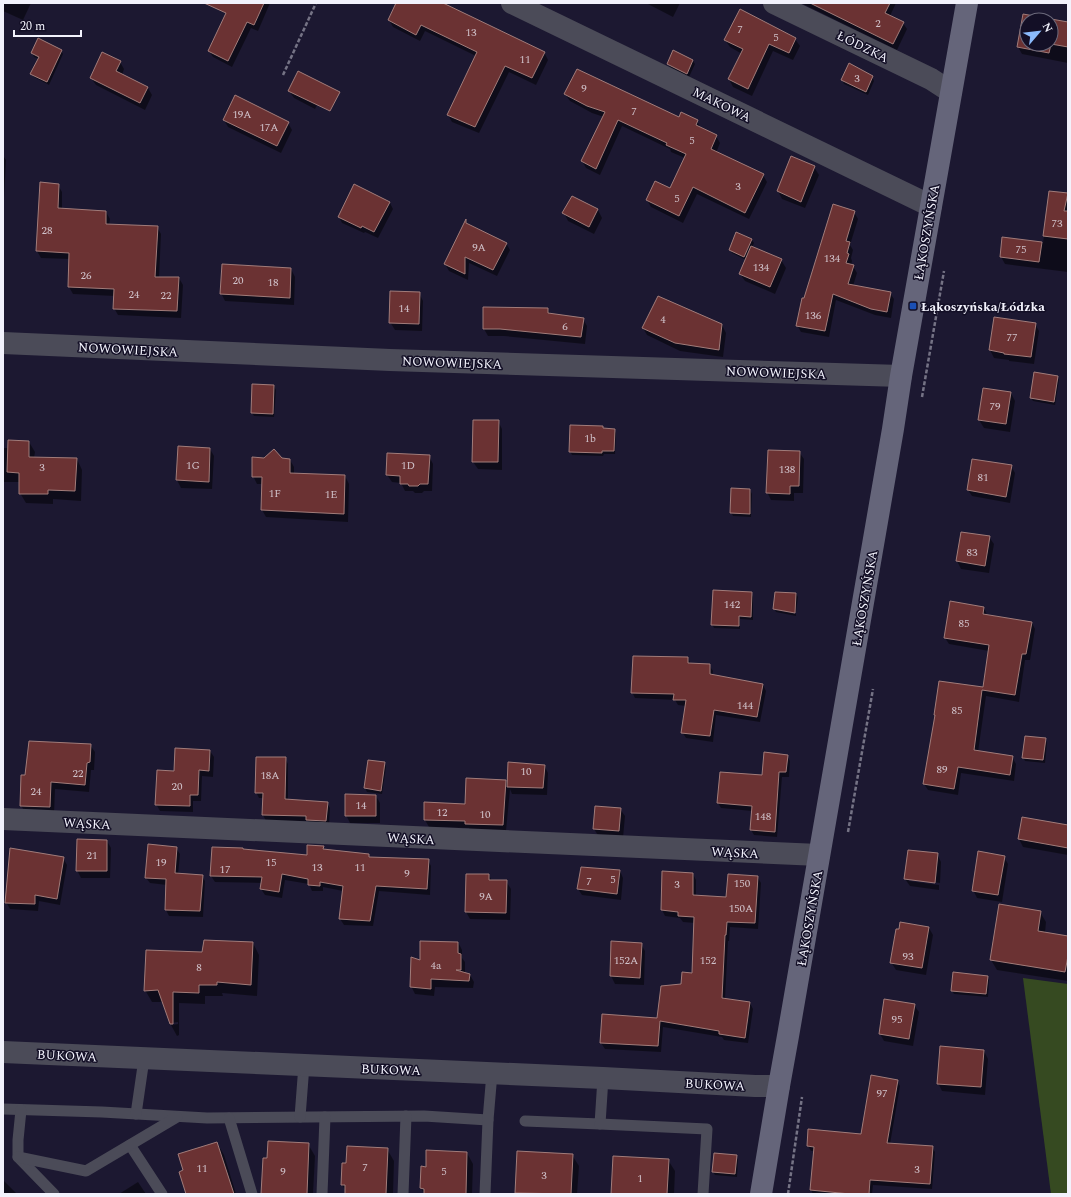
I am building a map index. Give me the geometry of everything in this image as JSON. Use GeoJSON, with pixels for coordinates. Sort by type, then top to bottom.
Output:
{"type":"FeatureCollection","features":[{"type":"Feature","properties":{"kind":"street","name":"MAKOWA"},"geometry":{"type":"LineString","coordinates":[[512,3],[931,206]]}},
{"type":"Feature","properties":{"kind":"street","name":"ŁÓDZKA"},"geometry":{"type":"LineString","coordinates":[[774,3],[931,80],[951,92]]}},
{"type":"Feature","properties":{"kind":"street","name":"ŁĄKOSZYŃSKA"},"geometry":{"type":"LineString","coordinates":[[761,1194],[892,436],[901,376],[967,3]]}},
{"type":"Feature","properties":{"kind":"street","name":"NOWOWIEJSKA"},"geometry":{"type":"LineString","coordinates":[[3,343],[390,360],[901,376]]}},
{"type":"Feature","properties":{"kind":"street","name":"WĄSKA"},"geometry":{"type":"LineString","coordinates":[[3,819],[819,855]]}},
{"type":"Feature","properties":{"kind":"street","name":"BUKOWA"},"geometry":{"type":"LineString","coordinates":[[3,1052],[779,1086]]}},
{"type":"Feature","properties":{"kind":"lane"},"geometry":{"type":"LineString","coordinates":[[136,1114],[144,1059]]}},
{"type":"Feature","properties":{"kind":"lane"},"geometry":{"type":"LineString","coordinates":[[300,1117],[304,1066]]}},
{"type":"Feature","properties":{"kind":"lane"},"geometry":{"type":"LineString","coordinates":[[486,1194],[488,1120],[492,1074]]}},
{"type":"Feature","properties":{"kind":"lane"},"geometry":{"type":"LineString","coordinates":[[600,1124],[603,1078]]}},
{"type":"Feature","properties":{"kind":"lane"},"geometry":{"type":"LineString","coordinates":[[3,1109],[229,1118],[406,1116],[488,1120]]}},
{"type":"Feature","properties":{"kind":"lane"},"geometry":{"type":"LineString","coordinates":[[21,1110],[18,1157],[54,1194]]}},
{"type":"Feature","properties":{"kind":"lane"},"geometry":{"type":"LineString","coordinates":[[18,1157],[86,1171],[177,1116]]}},
{"type":"Feature","properties":{"kind":"lane"},"geometry":{"type":"LineString","coordinates":[[403,1194],[406,1116]]}},
{"type":"Feature","properties":{"kind":"lane"},"geometry":{"type":"LineString","coordinates":[[322,1194],[325,1117]]}},
{"type":"Feature","properties":{"kind":"lane"},"geometry":{"type":"LineString","coordinates":[[229,1118],[252,1194]]}},
{"type":"Feature","properties":{"kind":"lane"},"geometry":{"type":"LineString","coordinates":[[525,1121],[707,1129],[704,1194]]}},
{"type":"Feature","properties":{"kind":"lane"},"geometry":{"type":"LineString","coordinates":[[130,1145],[162,1194]]}},
{"type":"Feature","properties":{"kind":"path"},"geometry":{"type":"LineString","coordinates":[[283,75],[316,3]]}},
{"type":"Feature","properties":{"kind":"green space"},"geometry":{"type":"Polygon","coordinates":[[[1023,978],[1068,984],[1068,1194],[1051,1194],[1023,978]]]}},
{"type":"Feature","properties":{"kind":"building"},"geometry":{"type":"Polygon","coordinates":[[[204,3],[264,3],[254,25],[247,22],[228,61],[208,51],[226,13],[204,3]]]}},
{"type":"Feature","properties":{"kind":"building"},"geometry":{"type":"Polygon","coordinates":[[[396,3],[443,3],[545,52],[532,78],[505,66],[475,127],[447,115],[477,52],[421,25],[416,35],[388,20],[396,3]]]}},
{"type":"Feature","properties":{"kind":"building"},"geometry":{"type":"Polygon","coordinates":[[[810,3],[890,3],[885,13],[904,22],[893,44],[810,3]]]}},
{"type":"Feature","properties":{"kind":"building"},"geometry":{"type":"Polygon","coordinates":[[[740,9],[796,38],[789,53],[769,44],[748,89],[728,79],[743,49],[724,40],[740,9]]]}},
{"type":"Feature","properties":{"kind":"building"},"geometry":{"type":"Polygon","coordinates":[[[1059,20],[1068,22],[1068,47],[1059,45],[1059,20]]]}},
{"type":"Feature","properties":{"kind":"building"},"geometry":{"type":"Polygon","coordinates":[[[1019,36],[1019,47],[1017,47],[1019,36]]]}},
{"type":"Feature","properties":{"kind":"building"},"geometry":{"type":"Polygon","coordinates":[[[38,38],[62,50],[47,82],[30,74],[39,57],[31,53],[38,38]]]}},
{"type":"Feature","properties":{"kind":"building"},"geometry":{"type":"Polygon","coordinates":[[[673,50],[693,60],[687,74],[667,64],[673,50]]]}},
{"type":"Feature","properties":{"kind":"building"},"geometry":{"type":"Polygon","coordinates":[[[102,52],[121,61],[116,71],[148,87],[140,103],[90,78],[102,52]]]}},
{"type":"Feature","properties":{"kind":"building"},"geometry":{"type":"Polygon","coordinates":[[[849,63],[873,76],[866,92],[841,80],[849,63]]]}},
{"type":"Feature","properties":{"kind":"building"},"geometry":{"type":"Polygon","coordinates":[[[577,69],[679,117],[681,112],[698,120],[696,125],[717,135],[711,149],[764,174],[745,213],[693,187],[679,216],[646,200],[655,181],[670,188],[686,154],[666,145],[667,143],[618,120],[596,169],[581,161],[605,112],[587,106],[564,94],[577,69]]]}},
{"type":"Feature","properties":{"kind":"building"},"geometry":{"type":"Polygon","coordinates":[[[298,71],[340,92],[330,111],[288,91],[298,71]]]}},
{"type":"Feature","properties":{"kind":"building"},"geometry":{"type":"Polygon","coordinates":[[[235,95],[289,122],[277,146],[223,120],[235,95]]]}},
{"type":"Feature","properties":{"kind":"building"},"geometry":{"type":"Polygon","coordinates":[[[791,156],[815,166],[801,202],[777,191],[791,156]]]}},
{"type":"Feature","properties":{"kind":"building"},"geometry":{"type":"Polygon","coordinates":[[[40,182],[59,184],[58,208],[106,211],[106,224],[158,226],[155,277],[179,277],[177,311],[113,309],[114,289],[68,287],[69,253],[36,251],[40,182]]]}},
{"type":"Feature","properties":{"kind":"building"},"geometry":{"type":"Polygon","coordinates":[[[354,184],[390,202],[374,232],[362,226],[361,228],[338,217],[354,184]]]}},
{"type":"Feature","properties":{"kind":"building"},"geometry":{"type":"Polygon","coordinates":[[[1049,191],[1068,193],[1064,211],[1068,211],[1068,239],[1043,236],[1049,191]]]}},
{"type":"Feature","properties":{"kind":"building"},"geometry":{"type":"Polygon","coordinates":[[[572,196],[598,209],[589,227],[562,213],[572,196]]]}},
{"type":"Feature","properties":{"kind":"building"},"geometry":{"type":"Polygon","coordinates":[[[833,204],[855,211],[846,241],[850,242],[847,253],[849,254],[846,263],[854,265],[848,284],[891,292],[887,312],[871,309],[833,294],[825,331],[796,326],[802,298],[804,298],[833,204]]]}},
{"type":"Feature","properties":{"kind":"building"},"geometry":{"type":"Polygon","coordinates":[[[466,219],[466,223],[507,243],[493,270],[465,257],[465,274],[444,264],[466,219]]]}},
{"type":"Feature","properties":{"kind":"building"},"geometry":{"type":"Polygon","coordinates":[[[736,232],[752,239],[744,257],[729,250],[736,232]]]}},
{"type":"Feature","properties":{"kind":"building"},"geometry":{"type":"Polygon","coordinates":[[[1002,237],[1042,242],[1039,262],[1000,257],[1002,237]]]}},
{"type":"Feature","properties":{"kind":"building"},"geometry":{"type":"Polygon","coordinates":[[[751,246],[782,259],[770,287],[739,274],[751,246]]]}},
{"type":"Feature","properties":{"kind":"building"},"geometry":{"type":"Polygon","coordinates":[[[222,264],[291,268],[290,298],[220,294],[222,264]]]}},
{"type":"Feature","properties":{"kind":"building"},"geometry":{"type":"Polygon","coordinates":[[[390,291],[420,292],[419,324],[389,323],[390,291]]]}},
{"type":"Feature","properties":{"kind":"building"},"geometry":{"type":"Polygon","coordinates":[[[658,296],[722,324],[719,350],[675,343],[642,328],[658,296]]]}},
{"type":"Feature","properties":{"kind":"building"},"geometry":{"type":"Polygon","coordinates":[[[483,307],[548,308],[548,313],[584,318],[581,337],[500,329],[483,329],[483,307]]]}},
{"type":"Feature","properties":{"kind":"building"},"geometry":{"type":"Polygon","coordinates":[[[994,317],[1036,323],[1031,357],[1004,354],[989,350],[994,317]]]}},
{"type":"Feature","properties":{"kind":"building"},"geometry":{"type":"Polygon","coordinates":[[[1034,372],[1058,376],[1054,402],[1030,398],[1034,372]]]}},
{"type":"Feature","properties":{"kind":"building"},"geometry":{"type":"Polygon","coordinates":[[[252,384],[274,385],[273,414],[251,413],[252,384]]]}},
{"type":"Feature","properties":{"kind":"building"},"geometry":{"type":"Polygon","coordinates":[[[983,388],[1011,392],[1006,424],[978,420],[983,388]]]}},
{"type":"Feature","properties":{"kind":"building"},"geometry":{"type":"Polygon","coordinates":[[[473,420],[499,420],[498,462],[472,462],[473,420]]]}},
{"type":"Feature","properties":{"kind":"building"},"geometry":{"type":"Polygon","coordinates":[[[570,425],[603,426],[603,428],[615,429],[614,451],[602,451],[602,453],[569,452],[570,425]]]}},
{"type":"Feature","properties":{"kind":"building"},"geometry":{"type":"Polygon","coordinates":[[[8,440],[29,441],[29,457],[77,458],[75,491],[48,490],[48,494],[19,494],[19,473],[7,472],[8,440]]]}},
{"type":"Feature","properties":{"kind":"building"},"geometry":{"type":"Polygon","coordinates":[[[178,446],[210,448],[209,482],[176,480],[178,446]]]}},
{"type":"Feature","properties":{"kind":"building"},"geometry":{"type":"Polygon","coordinates":[[[274,449],[282,458],[290,459],[290,473],[345,475],[344,514],[261,510],[262,477],[252,477],[252,457],[264,458],[274,449]]]}},
{"type":"Feature","properties":{"kind":"building"},"geometry":{"type":"Polygon","coordinates":[[[768,450],[800,451],[799,486],[790,486],[790,494],[766,493],[768,450]]]}},
{"type":"Feature","properties":{"kind":"building"},"geometry":{"type":"Polygon","coordinates":[[[387,453],[430,455],[428,484],[409,486],[408,484],[400,484],[400,476],[386,475],[387,453]]]}},
{"type":"Feature","properties":{"kind":"building"},"geometry":{"type":"Polygon","coordinates":[[[972,459],[1012,465],[1006,497],[967,490],[972,459]]]}},
{"type":"Feature","properties":{"kind":"building"},"geometry":{"type":"Polygon","coordinates":[[[731,488],[750,489],[750,514],[730,513],[731,488]]]}},
{"type":"Feature","properties":{"kind":"building"},"geometry":{"type":"Polygon","coordinates":[[[961,532],[990,536],[985,566],[956,561],[961,532]]]}},
{"type":"Feature","properties":{"kind":"building"},"geometry":{"type":"Polygon","coordinates":[[[713,590],[752,592],[751,617],[739,616],[739,626],[711,625],[713,590]]]}},
{"type":"Feature","properties":{"kind":"building"},"geometry":{"type":"Polygon","coordinates":[[[775,592],[796,593],[795,613],[773,609],[775,592]]]}},
{"type":"Feature","properties":{"kind":"building"},"geometry":{"type":"Polygon","coordinates":[[[950,601],[984,607],[983,614],[1032,622],[1026,654],[1022,654],[1015,695],[982,690],[974,750],[1013,756],[1010,775],[958,767],[954,789],[923,784],[935,715],[939,681],[983,687],[989,645],[944,638],[950,601]]]}},
{"type":"Feature","properties":{"kind":"building"},"geometry":{"type":"Polygon","coordinates":[[[633,656],[688,657],[688,663],[710,664],[710,674],[763,684],[757,717],[714,710],[710,736],[681,733],[686,700],[673,700],[674,694],[631,693],[633,656]]]}},
{"type":"Feature","properties":{"kind":"building"},"geometry":{"type":"Polygon","coordinates":[[[1025,736],[1046,738],[1043,760],[1022,758],[1025,736]]]}},
{"type":"Feature","properties":{"kind":"building"},"geometry":{"type":"Polygon","coordinates":[[[29,741],[91,744],[90,762],[87,763],[85,785],[51,782],[50,807],[20,806],[21,775],[25,775],[29,741]]]}},
{"type":"Feature","properties":{"kind":"building"},"geometry":{"type":"Polygon","coordinates":[[[175,748],[210,750],[209,771],[199,770],[198,795],[190,795],[190,806],[155,805],[157,770],[174,771],[175,748]]]}},
{"type":"Feature","properties":{"kind":"building"},"geometry":{"type":"Polygon","coordinates":[[[764,752],[788,755],[786,772],[779,772],[775,832],[750,830],[752,806],[717,803],[720,772],[762,775],[764,752]]]}},
{"type":"Feature","properties":{"kind":"building"},"geometry":{"type":"Polygon","coordinates":[[[256,757],[286,757],[285,799],[328,802],[326,821],[306,820],[306,816],[262,815],[263,793],[255,793],[256,757]]]}},
{"type":"Feature","properties":{"kind":"building"},"geometry":{"type":"Polygon","coordinates":[[[368,760],[385,762],[381,791],[364,788],[368,760]]]}},
{"type":"Feature","properties":{"kind":"building"},"geometry":{"type":"Polygon","coordinates":[[[508,762],[545,765],[543,788],[507,787],[508,762]]]}},
{"type":"Feature","properties":{"kind":"building"},"geometry":{"type":"Polygon","coordinates":[[[466,778],[506,780],[503,825],[465,824],[465,821],[424,820],[424,802],[465,804],[466,778]]]}},
{"type":"Feature","properties":{"kind":"building"},"geometry":{"type":"Polygon","coordinates":[[[345,794],[376,795],[376,816],[345,816],[345,794]]]}},
{"type":"Feature","properties":{"kind":"building"},"geometry":{"type":"Polygon","coordinates":[[[595,806],[621,808],[619,831],[593,829],[595,806]]]}},
{"type":"Feature","properties":{"kind":"building"},"geometry":{"type":"Polygon","coordinates":[[[1022,817],[1068,825],[1068,848],[1018,839],[1022,817]]]}},
{"type":"Feature","properties":{"kind":"building"},"geometry":{"type":"Polygon","coordinates":[[[77,839],[107,840],[107,871],[76,871],[77,839]]]}},
{"type":"Feature","properties":{"kind":"building"},"geometry":{"type":"Polygon","coordinates":[[[148,844],[177,847],[175,873],[203,875],[200,911],[165,910],[166,879],[145,878],[148,844]]]}},
{"type":"Feature","properties":{"kind":"building"},"geometry":{"type":"Polygon","coordinates":[[[307,845],[324,846],[323,849],[369,854],[369,857],[429,859],[427,889],[376,886],[370,921],[339,919],[343,886],[320,882],[320,886],[308,885],[308,879],[282,874],[279,892],[260,889],[262,877],[210,876],[212,847],[243,848],[307,855],[307,845]]]}},
{"type":"Feature","properties":{"kind":"building"},"geometry":{"type":"Polygon","coordinates":[[[10,848],[64,857],[57,899],[35,895],[35,904],[5,903],[10,848]]]}},
{"type":"Feature","properties":{"kind":"building"},"geometry":{"type":"Polygon","coordinates":[[[908,850],[938,853],[935,883],[904,879],[908,850]]]}},
{"type":"Feature","properties":{"kind":"building"},"geometry":{"type":"Polygon","coordinates":[[[978,851],[1005,856],[998,895],[972,891],[978,851]]]}},
{"type":"Feature","properties":{"kind":"building"},"geometry":{"type":"Polygon","coordinates":[[[581,867],[620,870],[617,894],[577,889],[581,867]]]}},
{"type":"Feature","properties":{"kind":"building"},"geometry":{"type":"Polygon","coordinates":[[[662,871],[693,873],[693,895],[726,897],[728,874],[758,876],[755,923],[727,922],[725,935],[722,998],[750,1002],[745,1038],[719,1034],[719,1031],[660,1021],[658,1046],[600,1043],[602,1014],[657,1018],[661,986],[681,984],[682,972],[692,973],[694,917],[678,916],[678,912],[661,910],[662,871]]]}},
{"type":"Feature","properties":{"kind":"building"},"geometry":{"type":"Polygon","coordinates":[[[466,874],[489,874],[489,880],[507,880],[506,913],[465,912],[466,874]]]}},
{"type":"Feature","properties":{"kind":"building"},"geometry":{"type":"Polygon","coordinates":[[[999,904],[1041,911],[1038,931],[1068,936],[1068,956],[1065,972],[990,960],[999,904]]]}},
{"type":"Feature","properties":{"kind":"building"},"geometry":{"type":"Polygon","coordinates":[[[900,922],[929,927],[922,968],[890,963],[896,929],[899,929],[900,922]]]}},
{"type":"Feature","properties":{"kind":"building"},"geometry":{"type":"Polygon","coordinates":[[[204,940],[253,942],[251,985],[217,982],[217,985],[199,985],[199,993],[173,992],[173,1024],[170,1024],[158,990],[144,991],[146,950],[202,952],[204,940]]]}},
{"type":"Feature","properties":{"kind":"building"},"geometry":{"type":"Polygon","coordinates":[[[420,941],[458,942],[458,953],[461,954],[461,970],[456,970],[470,974],[469,981],[431,979],[431,989],[410,987],[411,957],[420,960],[420,941]]]}},
{"type":"Feature","properties":{"kind":"building"},"geometry":{"type":"Polygon","coordinates":[[[611,941],[642,943],[640,978],[610,976],[611,941]]]}},
{"type":"Feature","properties":{"kind":"building"},"geometry":{"type":"Polygon","coordinates":[[[953,972],[988,976],[986,994],[951,991],[953,972]]]}},
{"type":"Feature","properties":{"kind":"building"},"geometry":{"type":"Polygon","coordinates":[[[884,999],[915,1004],[909,1039],[879,1034],[884,999]]]}},
{"type":"Feature","properties":{"kind":"building"},"geometry":{"type":"Polygon","coordinates":[[[940,1046],[984,1050],[981,1087],[937,1084],[940,1046]]]}},
{"type":"Feature","properties":{"kind":"building"},"geometry":{"type":"Polygon","coordinates":[[[871,1075],[898,1080],[887,1143],[933,1146],[930,1184],[870,1180],[869,1194],[850,1194],[810,1190],[814,1147],[807,1146],[808,1129],[861,1134],[871,1075]]]}},
{"type":"Feature","properties":{"kind":"building"},"geometry":{"type":"Polygon","coordinates":[[[268,1141],[309,1143],[307,1194],[261,1194],[263,1158],[267,1158],[268,1141]]]}},
{"type":"Feature","properties":{"kind":"building"},"geometry":{"type":"Polygon","coordinates":[[[217,1142],[234,1194],[186,1194],[179,1172],[183,1170],[178,1154],[217,1142]]]}},
{"type":"Feature","properties":{"kind":"building"},"geometry":{"type":"Polygon","coordinates":[[[347,1146],[388,1148],[386,1194],[345,1194],[345,1185],[341,1185],[342,1163],[346,1163],[347,1146]]]}},
{"type":"Feature","properties":{"kind":"building"},"geometry":{"type":"Polygon","coordinates":[[[426,1150],[467,1152],[466,1194],[424,1194],[424,1189],[420,1188],[421,1166],[426,1167],[426,1150]]]}},
{"type":"Feature","properties":{"kind":"building"},"geometry":{"type":"Polygon","coordinates":[[[517,1151],[573,1154],[571,1194],[515,1193],[517,1151]]]}},
{"type":"Feature","properties":{"kind":"building"},"geometry":{"type":"Polygon","coordinates":[[[714,1153],[737,1155],[735,1174],[712,1172],[714,1153]]]}},
{"type":"Feature","properties":{"kind":"building"},"geometry":{"type":"Polygon","coordinates":[[[613,1156],[669,1159],[667,1194],[611,1194],[613,1156]]]}},
{"type":"Feature","properties":{"kind":"place","name":"Łąkoszyńska/Łódzka"},"geometry":{"type":"Point","coordinates":[913,306]}}]}
